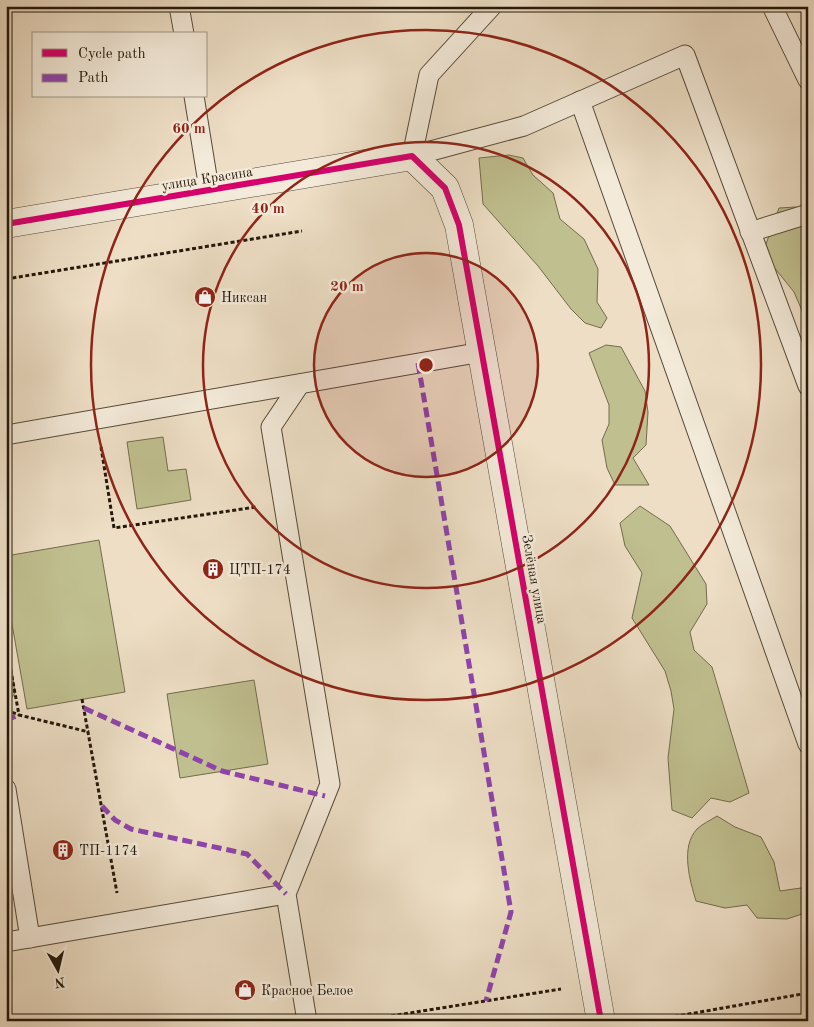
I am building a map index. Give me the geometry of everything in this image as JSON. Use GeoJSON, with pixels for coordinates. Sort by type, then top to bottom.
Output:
{"type":"FeatureCollection","features":[{"type":"Feature","properties":{"kind":"street","name":"улица Красина"},"geometry":{"type":"LineString","coordinates":[[6,223],[412,156]]}},
{"type":"Feature","properties":{"kind":"street","name":"Зелёная улица"},"geometry":{"type":"LineString","coordinates":[[412,156],[445,188],[459,225],[602,1021]]}},
{"type":"Feature","properties":{"kind":"lane"},"geometry":{"type":"LineString","coordinates":[[179,6],[184,32]]}},
{"type":"Feature","properties":{"kind":"lane"},"geometry":{"type":"LineString","coordinates":[[492,6],[429,76],[412,156],[524,126],[685,55],[808,386]]}},
{"type":"Feature","properties":{"kind":"lane"},"geometry":{"type":"LineString","coordinates":[[772,6],[808,80]]}},
{"type":"Feature","properties":{"kind":"lane"},"geometry":{"type":"LineString","coordinates":[[194,98],[209,189]]}},
{"type":"Feature","properties":{"kind":"lane"},"geometry":{"type":"LineString","coordinates":[[580,101],[808,744]]}},
{"type":"Feature","properties":{"kind":"lane"},"geometry":{"type":"LineString","coordinates":[[750,232],[808,214]]}},
{"type":"Feature","properties":{"kind":"lane"},"geometry":{"type":"LineString","coordinates":[[6,435],[482,352]]}},
{"type":"Feature","properties":{"kind":"lane"},"geometry":{"type":"LineString","coordinates":[[300,384],[271,427],[330,784],[286,894],[307,1021]]}},
{"type":"Feature","properties":{"kind":"lane"},"geometry":{"type":"LineString","coordinates":[[6,789],[30,938]]}},
{"type":"Feature","properties":{"kind":"lane"},"geometry":{"type":"LineString","coordinates":[[6,942],[286,894]]}},
{"type":"Feature","properties":{"kind":"path"},"geometry":{"type":"LineString","coordinates":[[6,279],[302,231]]}},
{"type":"Feature","properties":{"kind":"path"},"geometry":{"type":"LineString","coordinates":[[96,419],[114,528],[283,503]]}},
{"type":"Feature","properties":{"kind":"path"},"geometry":{"type":"LineString","coordinates":[[6,644],[19,715]]}},
{"type":"Feature","properties":{"kind":"path"},"geometry":{"type":"LineString","coordinates":[[82,699],[122,922]]}},
{"type":"Feature","properties":{"kind":"path"},"geometry":{"type":"LineString","coordinates":[[6,710],[19,715],[89,732]]}},
{"type":"Feature","properties":{"kind":"path"},"geometry":{"type":"LineString","coordinates":[[359,1021],[595,984]]}},
{"type":"Feature","properties":{"kind":"path"},"geometry":{"type":"LineString","coordinates":[[649,1021],[808,993]]}},
{"type":"Feature","properties":{"kind":"shaded area"},"geometry":{"type":"Polygon","coordinates":[[[509,155],[523,158],[533,175],[553,193],[560,219],[584,239],[598,269],[597,302],[607,318],[601,328],[585,323],[571,309],[538,266],[483,204],[479,158],[509,155]]]}},
{"type":"Feature","properties":{"kind":"shaded area"},"geometry":{"type":"Polygon","coordinates":[[[796,207],[808,216],[808,333],[803,313],[794,292],[773,266],[766,244],[779,208],[796,207]]]}},
{"type":"Feature","properties":{"kind":"shaded area"},"geometry":{"type":"Polygon","coordinates":[[[606,345],[621,347],[645,391],[648,412],[646,445],[633,458],[649,485],[615,485],[607,468],[602,440],[609,424],[609,405],[589,353],[606,345]]]}},
{"type":"Feature","properties":{"kind":"shaded area"},"geometry":{"type":"Polygon","coordinates":[[[163,437],[168,471],[186,469],[191,500],[137,509],[127,442],[163,437]]]}},
{"type":"Feature","properties":{"kind":"shaded area"},"geometry":{"type":"Polygon","coordinates":[[[640,506],[670,526],[706,584],[707,604],[690,632],[694,650],[712,667],[749,793],[730,802],[711,798],[692,818],[672,810],[668,758],[674,709],[671,691],[665,671],[632,618],[642,573],[625,546],[620,523],[640,506]]]}},
{"type":"Feature","properties":{"kind":"shaded area"},"geometry":{"type":"Polygon","coordinates":[[[99,540],[125,692],[27,709],[6,590],[6,556],[99,540]]]}},
{"type":"Feature","properties":{"kind":"shaded area"},"geometry":{"type":"Polygon","coordinates":[[[6,648],[10,655],[15,693],[6,706],[6,648]]]}},
{"type":"Feature","properties":{"kind":"shaded area"},"geometry":{"type":"Polygon","coordinates":[[[254,680],[268,764],[180,778],[167,694],[254,680]]]}},
{"type":"Feature","properties":{"kind":"shaded area"},"geometry":{"type":"Polygon","coordinates":[[[717,816],[735,827],[761,837],[774,862],[780,891],[808,887],[808,912],[787,919],[757,918],[747,905],[725,908],[696,901],[688,864],[689,845],[697,829],[717,816]]]}},
{"type":"Feature","properties":{"kind":"marked path"},"geometry":{"type":"LineString","coordinates":[[418,363],[511,912],[486,1001]]}},
{"type":"Feature","properties":{"kind":"marked path"},"geometry":{"type":"LineString","coordinates":[[84,708],[222,771],[325,796]]}},
{"type":"Feature","properties":{"kind":"marked path"},"geometry":{"type":"LineString","coordinates":[[6,720],[19,715]]}},
{"type":"Feature","properties":{"kind":"marked path"},"geometry":{"type":"LineString","coordinates":[[102,806],[115,820],[131,829],[247,854],[286,894]]}},
{"type":"Feature","properties":{"kind":"cycle path"},"geometry":{"type":"LineString","coordinates":[[6,224],[412,156],[445,188],[459,225],[601,1021]]}},
{"type":"Feature","properties":{"kind":"place","name":"Никсан"},"geometry":{"type":"Point","coordinates":[205,297]}},
{"type":"Feature","properties":{"kind":"place","name":"ЦТП-174"},"geometry":{"type":"Point","coordinates":[213,569]}},
{"type":"Feature","properties":{"kind":"place","name":"ТП-1174"},"geometry":{"type":"Point","coordinates":[63,850]}},
{"type":"Feature","properties":{"kind":"place","name":"Красное Белое"},"geometry":{"type":"Point","coordinates":[245,990]}}]}
